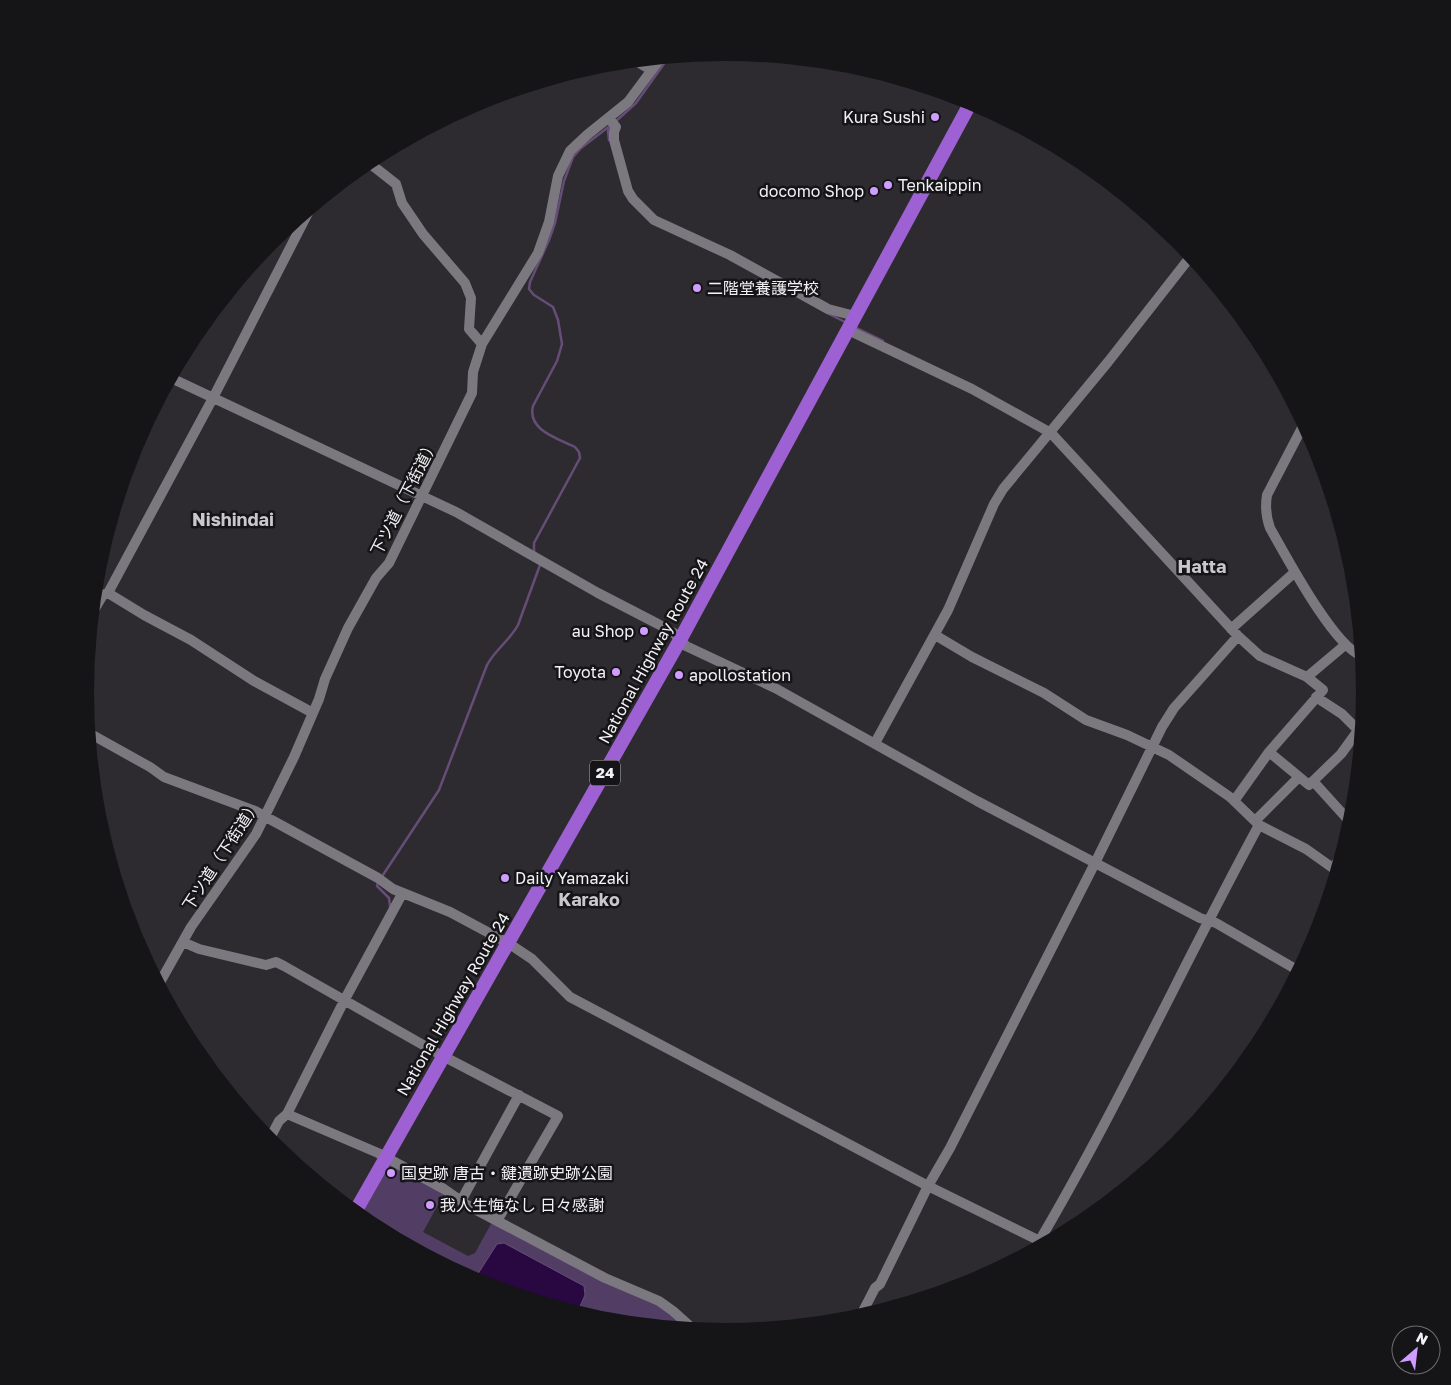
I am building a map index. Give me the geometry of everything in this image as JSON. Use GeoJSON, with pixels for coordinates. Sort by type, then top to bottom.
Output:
{"type":"FeatureCollection","features":[{"type":"Feature","properties":{"kind":"highway","name":"National Highway Route 24"},"geometry":{"type":"LineString","coordinates":[[359,1205],[680,640],[967,109]]}},
{"type":"Feature","properties":{"kind":"street","name":"下ツ道（下街道）"},"geometry":{"type":"LineString","coordinates":[[162,978],[183,942],[256,834],[265,816],[294,757],[325,679],[348,628],[376,578],[389,563],[472,393],[473,372],[482,344],[538,253],[549,222],[558,176],[570,151],[628,102],[654,66]]}},
{"type":"Feature","properties":{"kind":"street"},"geometry":{"type":"LineString","coordinates":[[646,67],[651,70]]}},
{"type":"Feature","properties":{"kind":"street"},"geometry":{"type":"LineString","coordinates":[[608,118],[616,127],[614,140],[625,184],[633,198],[654,220],[725,253],[828,309],[855,316]]}},
{"type":"Feature","properties":{"kind":"street"},"geometry":{"type":"LineString","coordinates":[[375,168],[396,184],[402,203],[423,234],[465,283],[471,298],[469,329],[482,344]]}},
{"type":"Feature","properties":{"kind":"street"},"geometry":{"type":"LineString","coordinates":[[102,597],[108,593],[213,398],[302,224]]}},
{"type":"Feature","properties":{"kind":"street"},"geometry":{"type":"LineString","coordinates":[[875,743],[955,596],[998,496],[1051,433],[1187,262]]}},
{"type":"Feature","properties":{"kind":"street"},"geometry":{"type":"LineString","coordinates":[[848,330],[972,389],[1051,433],[1234,633],[1260,656],[1307,677],[1323,690],[1269,752],[1234,801]]}},
{"type":"Feature","properties":{"kind":"street"},"geometry":{"type":"LineString","coordinates":[[177,381],[456,512],[598,593],[674,633],[694,650],[775,688],[943,782],[1200,918],[1216,923],[1294,968]]}},
{"type":"Feature","properties":{"kind":"street"},"geometry":{"type":"LineString","coordinates":[[1300,431],[1267,495],[1266,506],[1270,528],[1333,632],[1345,645],[1355,651]]}},
{"type":"Feature","properties":{"kind":"street"},"geometry":{"type":"LineString","coordinates":[[865,1308],[895,1257],[928,1186],[950,1148],[1168,717],[1234,633],[1295,572]]}},
{"type":"Feature","properties":{"kind":"street"},"geometry":{"type":"LineString","coordinates":[[108,593],[313,713]]}},
{"type":"Feature","properties":{"kind":"street"},"geometry":{"type":"LineString","coordinates":[[935,635],[972,657],[1044,693],[1086,720],[1153,746],[1179,761],[1234,801],[1257,823],[1306,849],[1331,867]]}},
{"type":"Feature","properties":{"kind":"street"},"geometry":{"type":"LineString","coordinates":[[1307,677],[1345,645]]}},
{"type":"Feature","properties":{"kind":"street"},"geometry":{"type":"LineString","coordinates":[[1316,697],[1355,724]]}},
{"type":"Feature","properties":{"kind":"street"},"geometry":{"type":"LineString","coordinates":[[1269,752],[1309,785],[1342,754],[1355,735]]}},
{"type":"Feature","properties":{"kind":"street"},"geometry":{"type":"LineString","coordinates":[[96,737],[164,777],[255,811],[402,894],[408,894],[450,912],[508,943],[532,958],[570,997],[1035,1242]]}},
{"type":"Feature","properties":{"kind":"street"},"geometry":{"type":"LineString","coordinates":[[1044,1237],[1257,823],[1299,777]]}},
{"type":"Feature","properties":{"kind":"street"},"geometry":{"type":"LineString","coordinates":[[1313,781],[1345,816]]}},
{"type":"Feature","properties":{"kind":"street"},"geometry":{"type":"LineString","coordinates":[[273,1132],[279,1121],[287,1114],[342,998],[402,894]]}},
{"type":"Feature","properties":{"kind":"street"},"geometry":{"type":"LineString","coordinates":[[183,942],[199,949],[266,965],[276,962],[444,1056],[558,1116],[497,1221]]}},
{"type":"Feature","properties":{"kind":"street"},"geometry":{"type":"LineString","coordinates":[[461,1201],[519,1095]]}},
{"type":"Feature","properties":{"kind":"street"},"geometry":{"type":"LineString","coordinates":[[287,1114],[385,1158],[444,1189],[497,1221],[620,1285],[659,1301],[685,1322]]}},
{"type":"Feature","properties":{"kind":"shaded area"},"geometry":{"type":"Polygon","coordinates":[[[390,1164],[445,1192],[423,1232],[468,1256],[475,1253],[492,1222],[658,1303],[680,1322],[602,1312],[523,1290],[484,1276],[446,1259],[410,1239],[364,1209],[390,1164]]]}},
{"type":"Feature","properties":{"kind":"shaded area"},"geometry":{"type":"Polygon","coordinates":[[[504,1243],[584,1286],[585,1295],[580,1306],[523,1290],[478,1273],[497,1244],[504,1243]]]}},
{"type":"Feature","properties":{"kind":"waterway"},"geometry":{"type":"LineString","coordinates":[[615,122],[636,103],[663,65]]}},
{"type":"Feature","properties":{"kind":"waterway"},"geometry":{"type":"LineString","coordinates":[[534,552],[534,543],[580,458],[579,452],[575,447],[552,436],[539,427],[534,421],[532,414],[533,406],[557,361],[562,344],[558,320],[553,307],[534,295],[529,289],[530,282],[555,223],[564,181],[573,157],[581,148],[611,125]]}},
{"type":"Feature","properties":{"kind":"waterway"},"geometry":{"type":"LineString","coordinates":[[609,140],[608,131],[611,126]]}},
{"type":"Feature","properties":{"kind":"waterway"},"geometry":{"type":"LineString","coordinates":[[827,313],[847,323]]}},
{"type":"Feature","properties":{"kind":"waterway"},"geometry":{"type":"LineString","coordinates":[[854,327],[883,341]]}},
{"type":"Feature","properties":{"kind":"waterway"},"geometry":{"type":"LineString","coordinates":[[381,878],[439,790],[487,665],[518,625],[540,565]]}},
{"type":"Feature","properties":{"kind":"waterway"},"geometry":{"type":"LineString","coordinates":[[378,882],[377,886],[389,898],[390,906]]}},
{"type":"Feature","properties":{"kind":"place","name":"Kura Sushi"},"geometry":{"type":"Point","coordinates":[935,117]}},
{"type":"Feature","properties":{"kind":"place","name":"Tenkaippin"},"geometry":{"type":"Point","coordinates":[888,185]}},
{"type":"Feature","properties":{"kind":"place","name":"docomo Shop"},"geometry":{"type":"Point","coordinates":[874,191]}},
{"type":"Feature","properties":{"kind":"place","name":"二階堂養護学校"},"geometry":{"type":"Point","coordinates":[697,288]}},
{"type":"Feature","properties":{"kind":"place","name":"au Shop"},"geometry":{"type":"Point","coordinates":[644,631]}},
{"type":"Feature","properties":{"kind":"place","name":"Toyota"},"geometry":{"type":"Point","coordinates":[616,672]}},
{"type":"Feature","properties":{"kind":"place","name":"apollostation"},"geometry":{"type":"Point","coordinates":[679,675]}},
{"type":"Feature","properties":{"kind":"place","name":"Daily Yamazaki"},"geometry":{"type":"Point","coordinates":[505,878]}},
{"type":"Feature","properties":{"kind":"place","name":"国史跡 唐古・鍵遺跡史跡公園"},"geometry":{"type":"Point","coordinates":[391,1173]}},
{"type":"Feature","properties":{"kind":"place","name":"我人生悔なし 日々感謝"},"geometry":{"type":"Point","coordinates":[430,1205]}},
{"type":"Feature","properties":{"kind":"district","name":"Nishindai"},"geometry":{"type":"Point","coordinates":[233,520]}},
{"type":"Feature","properties":{"kind":"district","name":"Hatta"},"geometry":{"type":"Point","coordinates":[1202,567]}},
{"type":"Feature","properties":{"kind":"district","name":"Karako"},"geometry":{"type":"Point","coordinates":[589,900]}}]}
